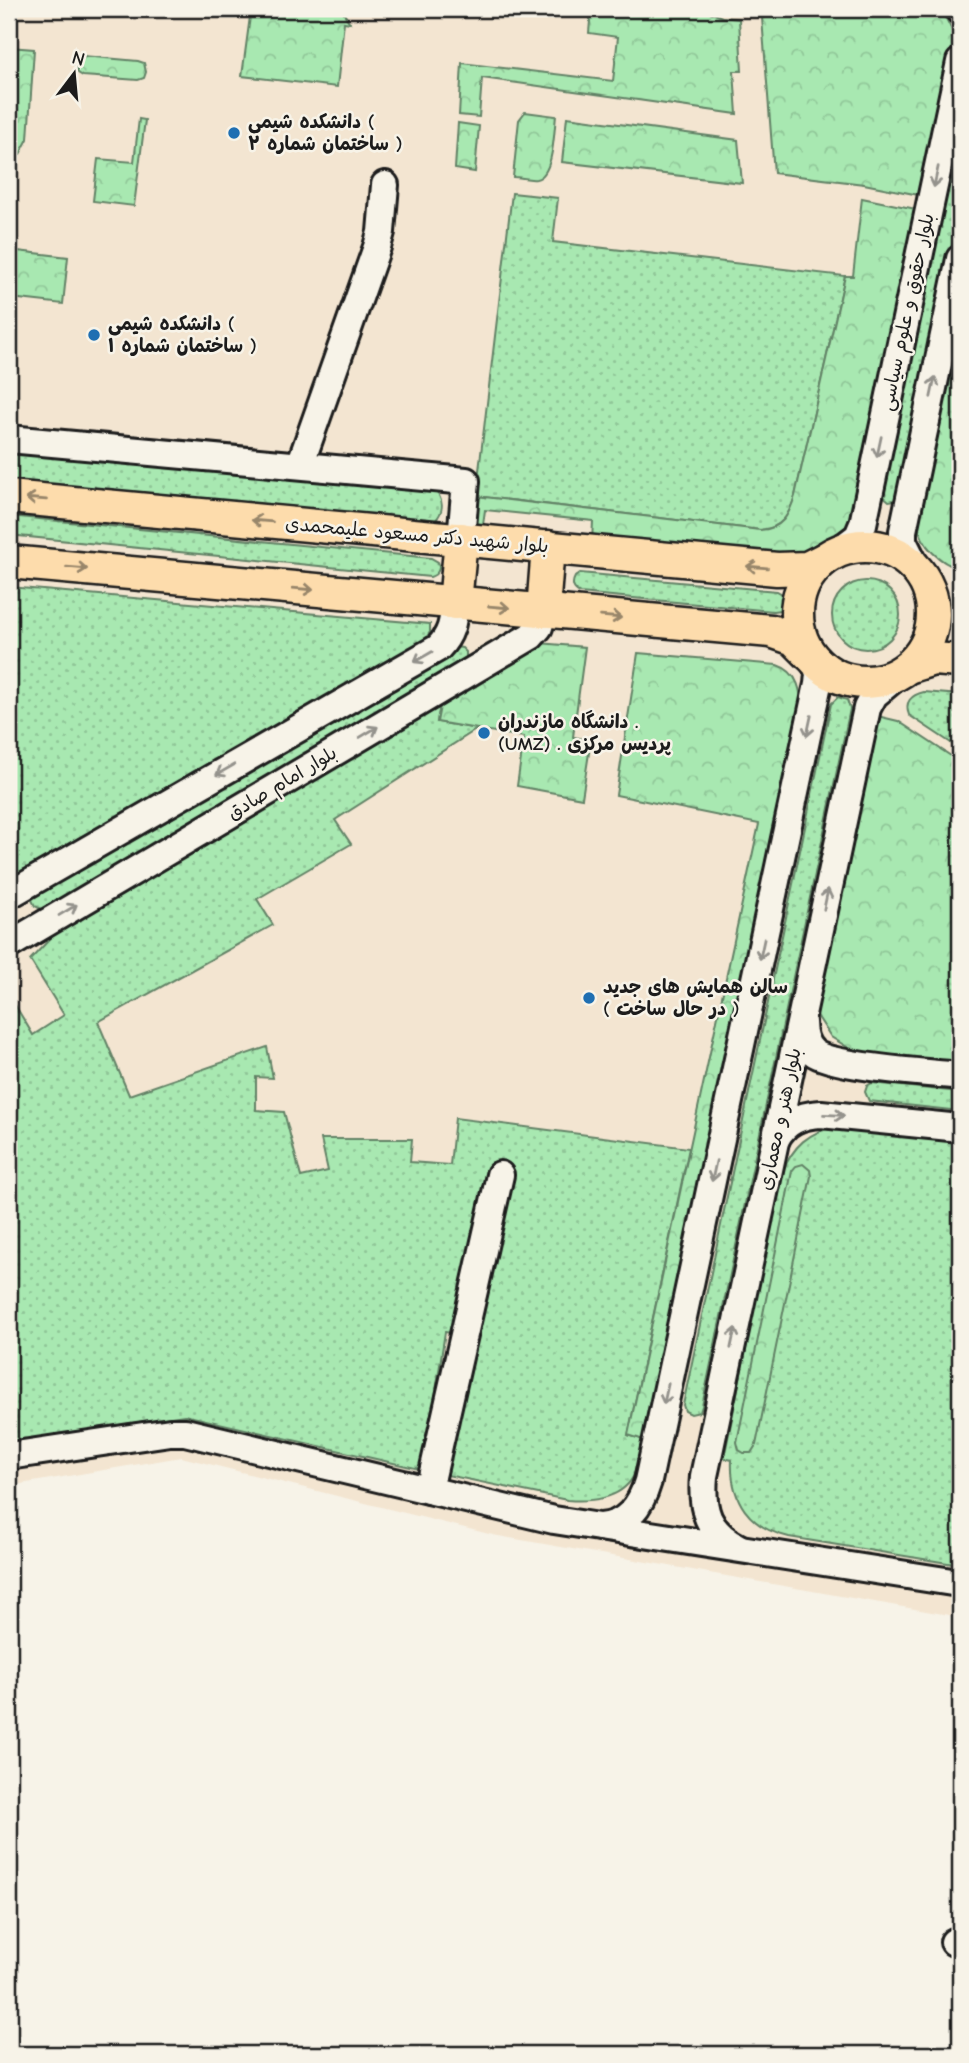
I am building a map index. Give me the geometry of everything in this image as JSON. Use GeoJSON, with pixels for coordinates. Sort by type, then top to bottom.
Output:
{"type":"FeatureCollection","features":[{"type":"Feature","properties":{"kind":"main road","name":"بلوار شهید دکتر مسعود علیمحمدی"},"geometry":{"type":"LineString","coordinates":[[9,497],[777,569],[807,568],[830,556]]}},
{"type":"Feature","properties":{"kind":"main road"},"geometry":{"type":"LineString","coordinates":[[455,603],[461,539]]}},
{"type":"Feature","properties":{"kind":"main road"},"geometry":{"type":"LineString","coordinates":[[812,657],[802,641],[798,627],[798,604],[808,576],[830,556],[858,546],[881,548],[902,556],[938,592],[960,598]]}},
{"type":"Feature","properties":{"kind":"main road"},"geometry":{"type":"LineString","coordinates":[[543,611],[548,547]]}},
{"type":"Feature","properties":{"kind":"main road"},"geometry":{"type":"LineString","coordinates":[[9,562],[771,631],[794,639],[833,674],[854,682],[877,682],[933,659],[960,661]]}},
{"type":"Feature","properties":{"kind":"main road"},"geometry":{"type":"LineString","coordinates":[[904,670],[925,648],[934,620],[932,597],[921,574]]}},
{"type":"Feature","properties":{"kind":"street","name":"بلوار حقوق و علوم سیاسی"},"geometry":{"type":"LineString","coordinates":[[830,556],[858,536],[863,523],[960,62]]}},
{"type":"Feature","properties":{"kind":"street"},"geometry":{"type":"LineString","coordinates":[[300,465],[377,247],[381,232],[384,185]]}},
{"type":"Feature","properties":{"kind":"street"},"geometry":{"type":"LineString","coordinates":[[921,574],[904,541],[903,530],[960,259]]}},
{"type":"Feature","properties":{"kind":"street"},"geometry":{"type":"LineString","coordinates":[[9,439],[466,481],[461,539]]}},
{"type":"Feature","properties":{"kind":"street","name":"بلوار امام صادق"},"geometry":{"type":"LineString","coordinates":[[9,895],[438,648],[452,629],[455,603]]}},
{"type":"Feature","properties":{"kind":"street","name":"بلوار امام صادق"},"geometry":{"type":"LineString","coordinates":[[9,944],[531,636],[539,627],[543,611]]}},
{"type":"Feature","properties":{"kind":"street"},"geometry":{"type":"LineString","coordinates":[[591,1527],[614,1525],[631,1514],[641,1500],[648,1481],[818,684],[819,674],[812,657]]}},
{"type":"Feature","properties":{"kind":"street","name":"بلوار هنر و معماری"},"geometry":{"type":"LineString","coordinates":[[753,1552],[740,1548],[718,1533],[708,1519],[702,1493],[704,1476],[867,708],[874,695],[904,670]]}},
{"type":"Feature","properties":{"kind":"street"},"geometry":{"type":"LineString","coordinates":[[802,1017],[802,1031],[807,1045],[823,1058],[851,1064],[960,1076]]}},
{"type":"Feature","properties":{"kind":"street"},"geometry":{"type":"LineString","coordinates":[[776,1139],[786,1125],[810,1115],[842,1115],[960,1128]]}},
{"type":"Feature","properties":{"kind":"street"},"geometry":{"type":"LineString","coordinates":[[429,1490],[500,1175]]}},
{"type":"Feature","properties":{"kind":"street"},"geometry":{"type":"LineString","coordinates":[[9,1456],[180,1431],[554,1520],[952,1582]]}},
{"type":"Feature","properties":{"kind":"shaded area","name":"دانشگاه مازندران . (UMZ) . پردیس مرکزی"},"geometry":{"type":"Polygon","coordinates":[[[9,9],[960,9],[960,1617],[493,1535],[181,1457],[9,1486],[9,9]]]}},
{"type":"Feature","properties":{"kind":"green space"},"geometry":{"type":"Polygon","coordinates":[[[251,9],[341,9],[350,23],[344,22],[337,87],[242,76],[251,9]]]}},
{"type":"Feature","properties":{"kind":"green space"},"geometry":{"type":"Polygon","coordinates":[[[591,9],[702,9],[722,17],[739,19],[742,71],[734,71],[737,114],[482,78],[479,117],[459,115],[462,63],[613,81],[618,37],[589,33],[591,9]]]}},
{"type":"Feature","properties":{"kind":"green space"},"geometry":{"type":"Polygon","coordinates":[[[790,9],[941,9],[953,32],[955,48],[924,196],[864,184],[774,173],[762,18],[790,9]]]}},
{"type":"Feature","properties":{"kind":"green space"},"geometry":{"type":"Polygon","coordinates":[[[9,47],[34,49],[28,139],[20,154],[9,163],[9,47]]]}},
{"type":"Feature","properties":{"kind":"green space"},"geometry":{"type":"Polygon","coordinates":[[[83,56],[138,61],[144,63],[146,72],[144,78],[138,80],[83,76],[75,66],[83,56]]]}},
{"type":"Feature","properties":{"kind":"green space"},"geometry":{"type":"Polygon","coordinates":[[[525,112],[556,116],[550,161],[542,176],[536,179],[513,177],[519,120],[525,112]]]}},
{"type":"Feature","properties":{"kind":"green space"},"geometry":{"type":"Polygon","coordinates":[[[960,115],[960,209],[900,493],[895,500],[889,501],[881,494],[960,115]]]}},
{"type":"Feature","properties":{"kind":"green space"},"geometry":{"type":"Polygon","coordinates":[[[567,117],[738,140],[742,183],[562,162],[567,117]]]}},
{"type":"Feature","properties":{"kind":"green space"},"geometry":{"type":"Polygon","coordinates":[[[139,119],[145,120],[134,206],[93,201],[98,159],[134,162],[139,119]]]}},
{"type":"Feature","properties":{"kind":"green space"},"geometry":{"type":"Polygon","coordinates":[[[458,123],[479,126],[475,172],[455,169],[458,123]]]}},
{"type":"Feature","properties":{"kind":"green space"},"geometry":{"type":"Polygon","coordinates":[[[512,193],[558,198],[553,242],[845,276],[795,496],[787,515],[779,524],[760,530],[476,496],[512,193]]]}},
{"type":"Feature","properties":{"kind":"green space"},"geometry":{"type":"Polygon","coordinates":[[[862,198],[921,210],[852,527],[813,560],[592,542],[593,521],[485,510],[482,532],[472,530],[476,496],[760,530],[779,524],[787,515],[795,496],[845,276],[853,276],[862,198]]]}},
{"type":"Feature","properties":{"kind":"green space"},"geometry":{"type":"Polygon","coordinates":[[[9,250],[68,257],[63,304],[11,298],[14,269],[9,268],[9,250]]]}},
{"type":"Feature","properties":{"kind":"green space"},"geometry":{"type":"Polygon","coordinates":[[[960,321],[960,569],[945,563],[927,546],[918,524],[960,321]]]}},
{"type":"Feature","properties":{"kind":"green space"},"geometry":{"type":"Polygon","coordinates":[[[9,448],[433,488],[441,501],[441,509],[434,522],[9,489],[9,448]]]}},
{"type":"Feature","properties":{"kind":"green space"},"geometry":{"type":"Polygon","coordinates":[[[9,516],[431,558],[438,562],[439,569],[430,577],[9,535],[9,516]]]}},
{"type":"Feature","properties":{"kind":"green space"},"geometry":{"type":"Polygon","coordinates":[[[580,573],[777,591],[782,594],[785,603],[780,610],[773,611],[580,593],[573,584],[580,573]]]}},
{"type":"Feature","properties":{"kind":"green space"},"geometry":{"type":"Polygon","coordinates":[[[866,581],[879,584],[890,591],[897,602],[900,615],[897,628],[890,639],[879,646],[866,649],[853,646],[842,639],[835,628],[832,615],[835,602],[842,591],[853,584],[866,581]]]}},
{"type":"Feature","properties":{"kind":"green space"},"geometry":{"type":"Polygon","coordinates":[[[9,587],[430,624],[430,632],[423,642],[9,882],[9,587]]]}},
{"type":"Feature","properties":{"kind":"green space"},"geometry":{"type":"Polygon","coordinates":[[[539,643],[585,647],[573,737],[591,740],[582,798],[517,786],[524,737],[437,722],[440,706],[539,643]]]}},
{"type":"Feature","properties":{"kind":"green space"},"geometry":{"type":"Polygon","coordinates":[[[455,647],[466,652],[466,661],[43,910],[35,906],[32,900],[35,894],[455,647]]]}},
{"type":"Feature","properties":{"kind":"green space"},"geometry":{"type":"Polygon","coordinates":[[[638,653],[777,665],[796,680],[803,719],[647,1441],[628,1435],[759,824],[616,795],[638,653]]]}},
{"type":"Feature","properties":{"kind":"green space"},"geometry":{"type":"Polygon","coordinates":[[[924,692],[960,695],[960,749],[909,715],[907,706],[910,700],[924,692]]]}},
{"type":"Feature","properties":{"kind":"green space"},"geometry":{"type":"Polygon","coordinates":[[[838,697],[847,700],[850,709],[702,1406],[700,1412],[691,1414],[685,1411],[683,1405],[831,704],[838,697]]]}},
{"type":"Feature","properties":{"kind":"green space"},"geometry":{"type":"Polygon","coordinates":[[[440,706],[437,722],[477,729],[335,820],[351,844],[257,899],[273,925],[98,1022],[129,1095],[267,1047],[273,1078],[256,1077],[256,1110],[284,1112],[301,1177],[328,1171],[321,1139],[412,1139],[410,1162],[450,1165],[455,1118],[689,1148],[628,1435],[642,1439],[633,1477],[620,1491],[612,1495],[576,1501],[442,1474],[456,1334],[445,1332],[424,1470],[184,1415],[9,1442],[9,1008],[15,1005],[33,1035],[64,1015],[30,960],[64,924],[440,706]]]}},
{"type":"Feature","properties":{"kind":"green space"},"geometry":{"type":"Polygon","coordinates":[[[873,715],[898,721],[960,762],[960,1068],[857,1053],[831,1037],[816,1014],[873,715]]]}},
{"type":"Feature","properties":{"kind":"green space"},"geometry":{"type":"Polygon","coordinates":[[[872,1083],[960,1092],[960,1111],[869,1101],[865,1092],[867,1086],[872,1083]]]}},
{"type":"Feature","properties":{"kind":"green space"},"geometry":{"type":"Polygon","coordinates":[[[840,1125],[960,1137],[960,1565],[775,1533],[763,1527],[745,1510],[734,1488],[732,1460],[724,1458],[781,1175],[803,1141],[840,1125]]]}},
{"type":"Feature","properties":{"kind":"green space"},"geometry":{"type":"Polygon","coordinates":[[[803,1164],[810,1170],[811,1176],[756,1445],[751,1453],[744,1453],[739,1450],[737,1442],[792,1171],[803,1164]]]}},
{"type":"Feature","properties":{"kind":"place","name":"دانشکده شیمی ( ساختمان شماره ۲ )"},"geometry":{"type":"Point","coordinates":[234,133]}},
{"type":"Feature","properties":{"kind":"place","name":"دانشکده شیمی ( ساختمان شماره ۱ )"},"geometry":{"type":"Point","coordinates":[94,335]}},
{"type":"Feature","properties":{"kind":"place","name":"دانشگاه مازندران . (UMZ) . پردیس مرکزی"},"geometry":{"type":"Point","coordinates":[484,733]}},
{"type":"Feature","properties":{"kind":"place","name":"سالن همایش های جدید ( در حال ساخت )"},"geometry":{"type":"Point","coordinates":[589,998]}}]}
